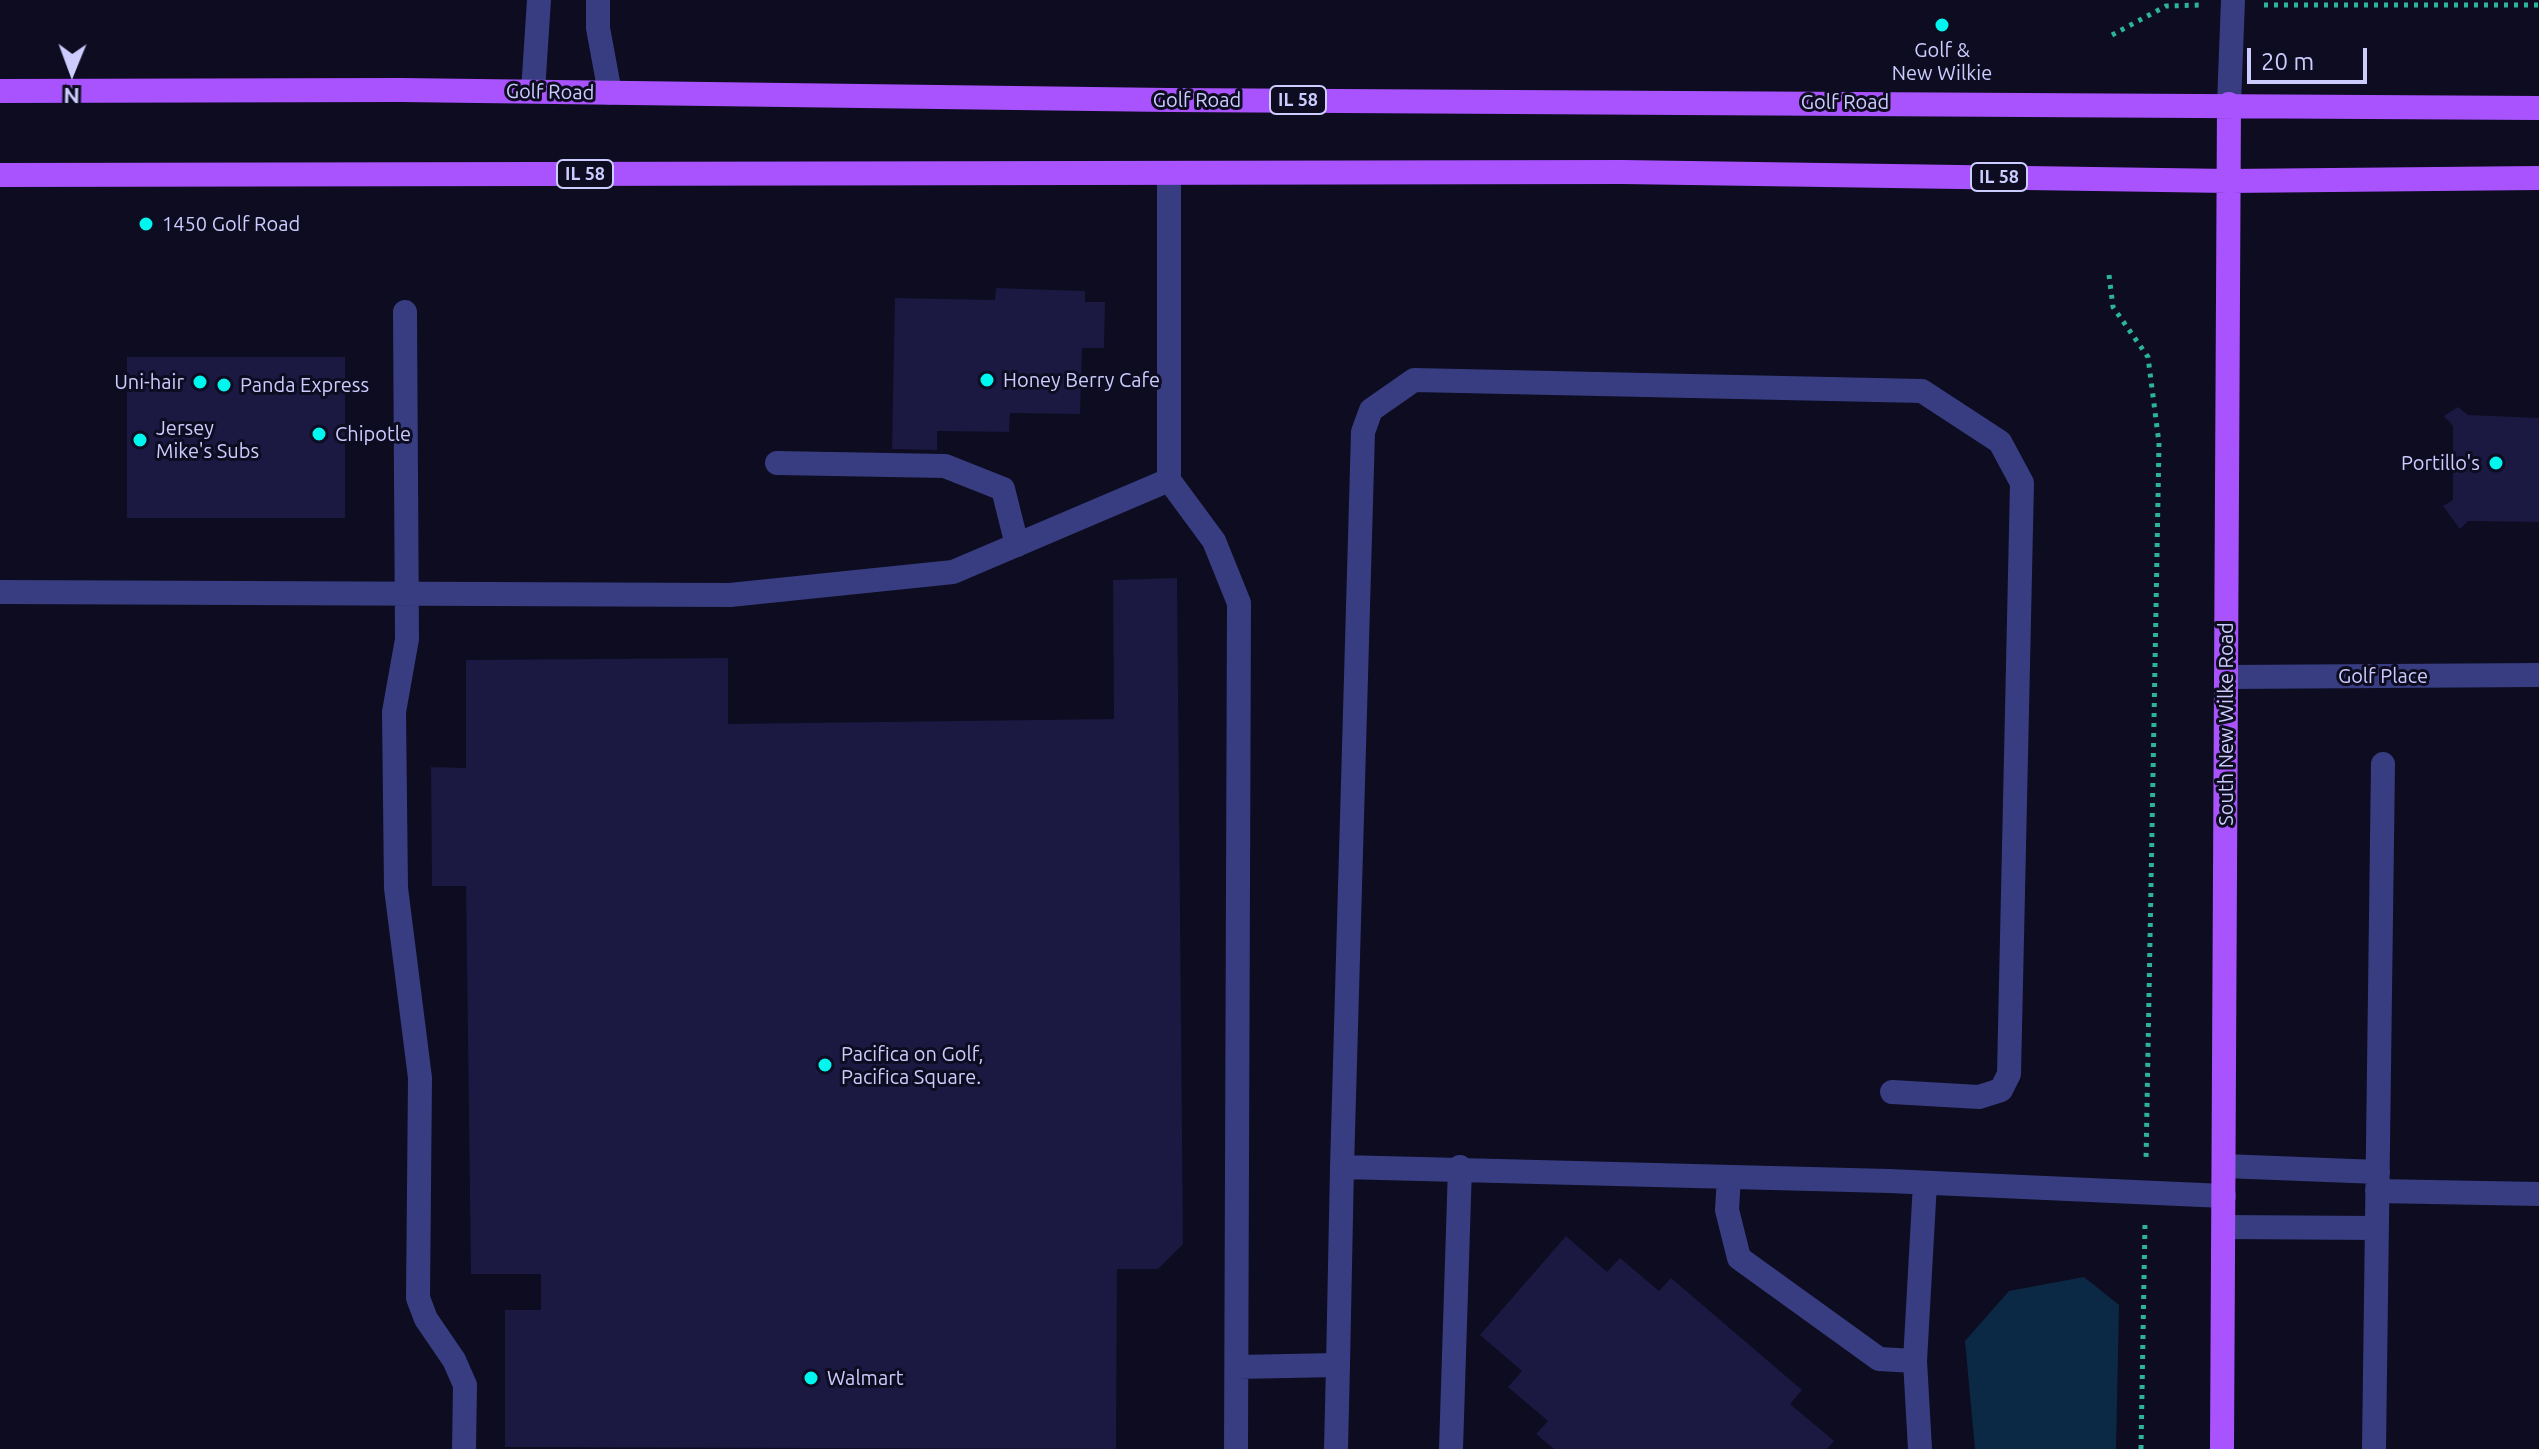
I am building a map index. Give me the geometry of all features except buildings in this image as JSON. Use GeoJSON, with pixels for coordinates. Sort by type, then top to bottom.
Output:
{"type":"FeatureCollection","features":[{"type":"Feature","properties":{"kind":"main road","name":"Golf Road"},"geometry":{"type":"LineString","coordinates":[[0,91],[533,91],[1169,100],[2539,108]]}},
{"type":"Feature","properties":{"kind":"main road","name":"South New Wilke Road"},"geometry":{"type":"LineString","coordinates":[[2222,1449],[2229,104]]}},
{"type":"Feature","properties":{"kind":"main road","name":"IL 58"},"geometry":{"type":"LineString","coordinates":[[0,175],[1651,172],[2229,181],[2539,178]]}},
{"type":"Feature","properties":{"kind":"street"},"geometry":{"type":"LineString","coordinates":[[533,91],[539,0]]}},
{"type":"Feature","properties":{"kind":"street"},"geometry":{"type":"LineString","coordinates":[[598,0],[598,28],[610,93]]}},
{"type":"Feature","properties":{"kind":"street","name":"South New Wilke Road"},"geometry":{"type":"LineString","coordinates":[[2229,104],[2233,0]]}},
{"type":"Feature","properties":{"kind":"street"},"geometry":{"type":"LineString","coordinates":[[1169,173],[1169,480],[1214,541],[1239,603],[1236,1449]]}},
{"type":"Feature","properties":{"kind":"street"},"geometry":{"type":"LineString","coordinates":[[405,312],[407,639],[394,712],[396,888],[420,1078],[418,1298],[426,1319],[454,1360],[465,1385],[464,1449]]}},
{"type":"Feature","properties":{"kind":"street"},"geometry":{"type":"LineString","coordinates":[[1336,1449],[1363,432],[1371,410],[1414,380],[1922,391],[2000,442],[2022,483],[2009,1074],[2001,1090],[1979,1097],[1892,1092]]}},
{"type":"Feature","properties":{"kind":"street"},"geometry":{"type":"LineString","coordinates":[[777,463],[945,466],[1003,489],[1017,545]]}},
{"type":"Feature","properties":{"kind":"street"},"geometry":{"type":"LineString","coordinates":[[0,592],[730,595],[953,572],[1169,480]]}},
{"type":"Feature","properties":{"kind":"street","name":"Golf Place"},"geometry":{"type":"LineString","coordinates":[[2227,677],[2539,675]]}},
{"type":"Feature","properties":{"kind":"street"},"geometry":{"type":"LineString","coordinates":[[2374,1449],[2383,764]]}},
{"type":"Feature","properties":{"kind":"street"},"geometry":{"type":"LineString","coordinates":[[2224,1166],[2539,1194]]}},
{"type":"Feature","properties":{"kind":"street"},"geometry":{"type":"LineString","coordinates":[[1342,1167],[1460,1167],[2224,1196]]}},
{"type":"Feature","properties":{"kind":"street"},"geometry":{"type":"LineString","coordinates":[[1451,1449],[1460,1167]]}},
{"type":"Feature","properties":{"kind":"street"},"geometry":{"type":"LineString","coordinates":[[1729,1177],[1727,1210],[1739,1258],[1879,1359],[1915,1361]]}},
{"type":"Feature","properties":{"kind":"street"},"geometry":{"type":"LineString","coordinates":[[1920,1449],[1915,1361],[1925,1183]]}},
{"type":"Feature","properties":{"kind":"street"},"geometry":{"type":"LineString","coordinates":[[2224,1227],[2377,1228]]}},
{"type":"Feature","properties":{"kind":"street"},"geometry":{"type":"LineString","coordinates":[[1237,1367],[1338,1365]]}},
{"type":"Feature","properties":{"kind":"path"},"geometry":{"type":"LineString","coordinates":[[2362,5],[2539,5]]}},
{"type":"Feature","properties":{"kind":"path"},"geometry":{"type":"LineString","coordinates":[[2112,35],[2166,6]]}},
{"type":"Feature","properties":{"kind":"path"},"geometry":{"type":"LineString","coordinates":[[2109,275],[2113,307],[2148,357],[2159,443],[2141,1449]]}},
{"type":"Feature","properties":{"kind":"water"},"geometry":{"type":"Polygon","coordinates":[[[2084,1277],[2119,1305],[2116,1449],[1975,1449],[1965,1341],[2009,1291],[2084,1277]]]}},
{"type":"Feature","properties":{"kind":"place","name":"Golf & New Wilkie"},"geometry":{"type":"Point","coordinates":[1942,25]}},
{"type":"Feature","properties":{"kind":"place","name":"1450 Golf Road"},"geometry":{"type":"Point","coordinates":[146,224]}},
{"type":"Feature","properties":{"kind":"place","name":"Honey Berry Cafe"},"geometry":{"type":"Point","coordinates":[987,380]}},
{"type":"Feature","properties":{"kind":"place","name":"Uni-hair"},"geometry":{"type":"Point","coordinates":[200,382]}},
{"type":"Feature","properties":{"kind":"place","name":"Panda Express"},"geometry":{"type":"Point","coordinates":[224,385]}},
{"type":"Feature","properties":{"kind":"place","name":"Chipotle"},"geometry":{"type":"Point","coordinates":[319,434]}},
{"type":"Feature","properties":{"kind":"place","name":"Jersey Mike's Subs"},"geometry":{"type":"Point","coordinates":[140,440]}},
{"type":"Feature","properties":{"kind":"place","name":"Portillo's"},"geometry":{"type":"Point","coordinates":[2496,463]}},
{"type":"Feature","properties":{"kind":"place","name":"Pacifica on Golf, Pacifica Square."},"geometry":{"type":"Point","coordinates":[825,1065]}},
{"type":"Feature","properties":{"kind":"place","name":"Walmart"},"geometry":{"type":"Point","coordinates":[811,1378]}}]}
